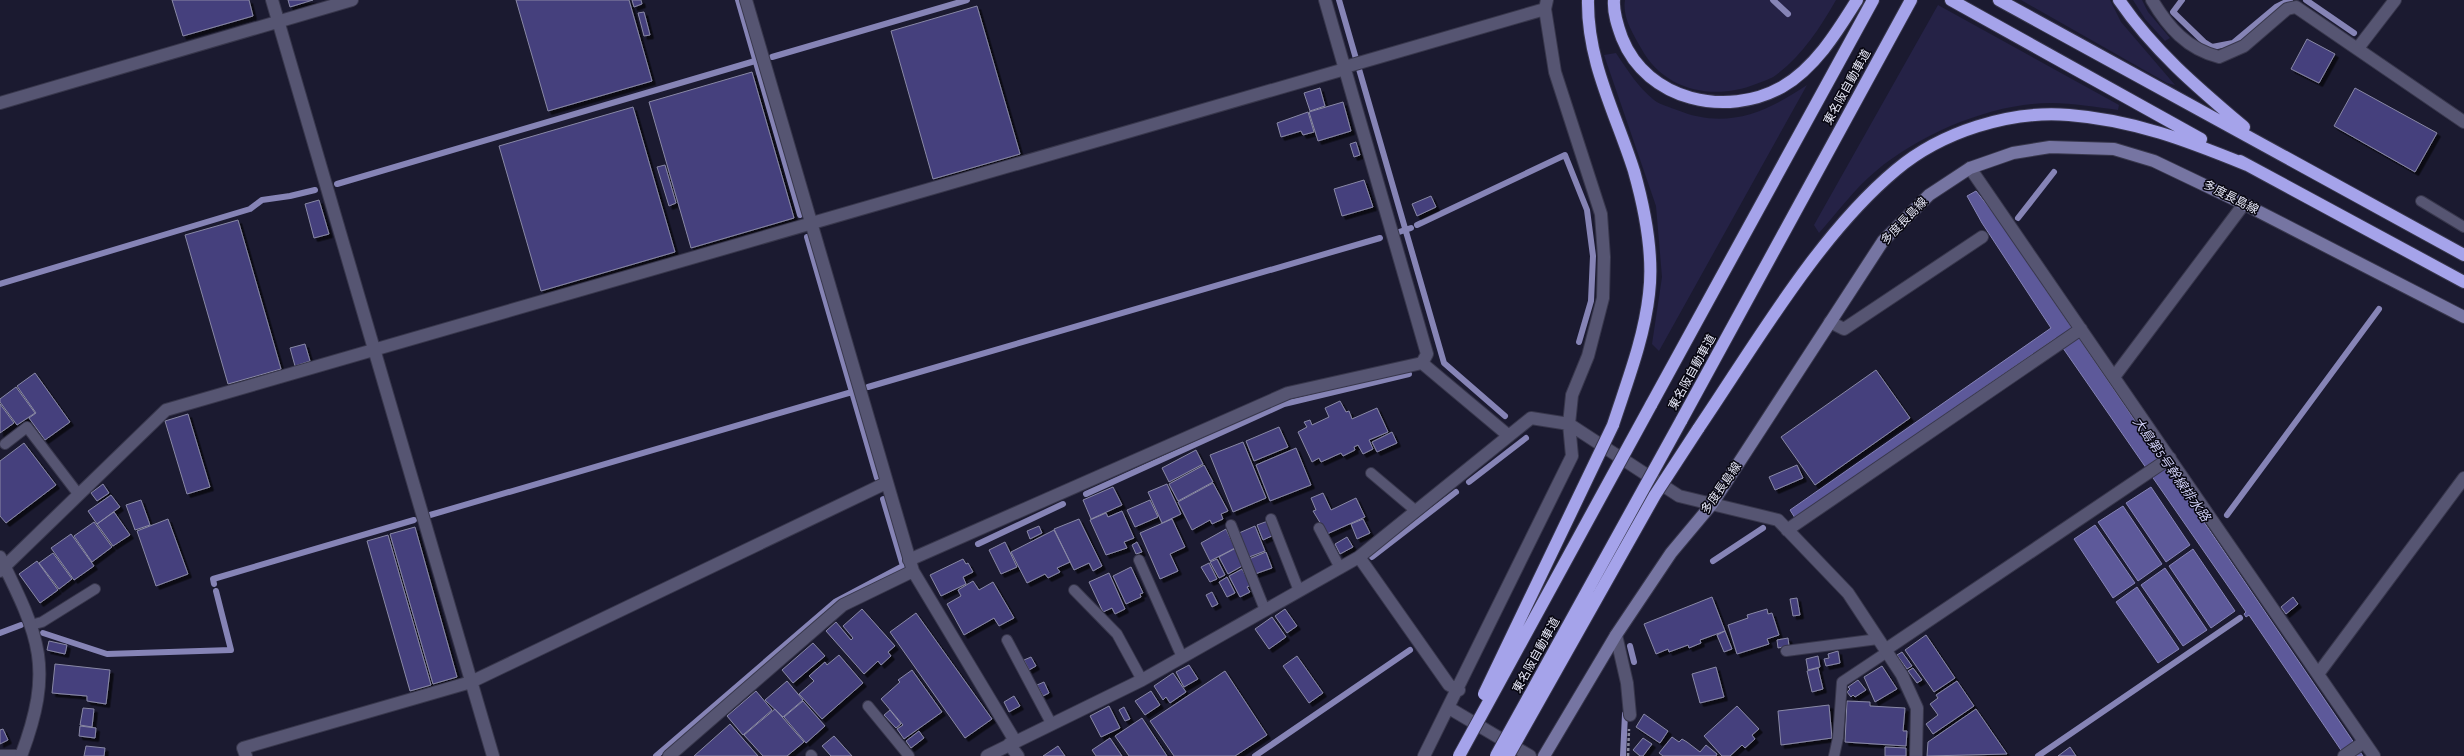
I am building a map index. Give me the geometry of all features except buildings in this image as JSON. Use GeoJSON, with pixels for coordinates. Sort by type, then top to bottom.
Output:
{"type":"FeatureCollection","features":[{"type":"Feature","properties":{"kind":"highway"},"geometry":{"type":"LineString","coordinates":[[1454,756],[1613,425],[1641,334],[1649,293],[1649,253],[1644,211],[1634,171],[1604,92],[1594,56],[1588,19],[1588,0]]}},
{"type":"Feature","properties":{"kind":"highway"},"geometry":{"type":"LineString","coordinates":[[1614,0],[1618,27],[1625,44],[1633,58],[1646,72],[1674,92],[1689,99],[1727,103],[1763,96],[1783,86],[1801,72],[1820,52],[1857,0]]}},
{"type":"Feature","properties":{"kind":"highway","name":"東名阪自動車道"},"geometry":{"type":"LineString","coordinates":[[1459,756],[1873,0]]}},
{"type":"Feature","properties":{"kind":"highway"},"geometry":{"type":"LineString","coordinates":[[1951,0],[2247,165],[2464,282]]}},
{"type":"Feature","properties":{"kind":"highway"},"geometry":{"type":"LineString","coordinates":[[1999,0],[2464,255]]}},
{"type":"Feature","properties":{"kind":"highway"},"geometry":{"type":"LineString","coordinates":[[2119,0],[2138,28],[2191,82],[2262,143]]}},
{"type":"Feature","properties":{"kind":"highway","name":"東名阪自動車道"},"geometry":{"type":"LineString","coordinates":[[1496,756],[1910,2]]}},
{"type":"Feature","properties":{"kind":"highway"},"geometry":{"type":"LineString","coordinates":[[1508,756],[1655,495],[1698,429],[1797,283],[1838,229],[1869,195],[1896,170],[1925,150],[1955,134],[1992,123],[2029,116],[2067,114],[2107,119],[2168,134],[2247,165]]}},
{"type":"Feature","properties":{"kind":"main road","name":"多度長島線"},"geometry":{"type":"LineString","coordinates":[[1544,756],[1616,635],[1671,553],[1712,504],[1882,241],[1929,195],[1970,168],[2013,153],[2050,147],[2114,149],[2180,172],[2464,317]]}},
{"type":"Feature","properties":{"kind":"street"},"geometry":{"type":"LineString","coordinates":[[272,0],[493,756]]}},
{"type":"Feature","properties":{"kind":"street"},"geometry":{"type":"LineString","coordinates":[[0,103],[352,0]]}},
{"type":"Feature","properties":{"kind":"street"},"geometry":{"type":"LineString","coordinates":[[746,0],[911,566],[1012,742],[1018,756]]}},
{"type":"Feature","properties":{"kind":"street"},"geometry":{"type":"LineString","coordinates":[[669,756],[843,605],[911,566],[1288,393],[1422,363],[1427,354],[1346,68],[1325,0]]}},
{"type":"Feature","properties":{"kind":"street"},"geometry":{"type":"LineString","coordinates":[[2152,0],[2165,22],[2193,48],[2219,57],[2244,46],[2288,9],[2296,7],[2464,122]]}},
{"type":"Feature","properties":{"kind":"street"},"geometry":{"type":"LineString","coordinates":[[2358,48],[2394,0]]}},
{"type":"Feature","properties":{"kind":"street"},"geometry":{"type":"LineString","coordinates":[[21,756],[33,721],[40,688],[41,668],[38,647],[31,625],[2,565],[79,495],[166,410],[1346,68],[1546,4],[1555,72],[1601,214],[1604,257],[1603,298],[1588,356],[1572,396],[1569,424],[1572,456],[1459,690],[1424,756]]}},
{"type":"Feature","properties":{"kind":"street"},"geometry":{"type":"LineString","coordinates":[[1970,168],[2080,331],[2114,377],[2168,459],[2318,674],[2362,744],[2374,756]]}},
{"type":"Feature","properties":{"kind":"street"},"geometry":{"type":"LineString","coordinates":[[2114,377],[2244,204]]}},
{"type":"Feature","properties":{"kind":"street"},"geometry":{"type":"LineString","coordinates":[[1830,322],[1844,329],[1982,237]]}},
{"type":"Feature","properties":{"kind":"street"},"geometry":{"type":"LineString","coordinates":[[1787,530],[2080,331]]}},
{"type":"Feature","properties":{"kind":"street"},"geometry":{"type":"LineString","coordinates":[[1422,363],[1509,436]]}},
{"type":"Feature","properties":{"kind":"street"},"geometry":{"type":"LineString","coordinates":[[987,756],[1012,742],[1142,680],[1359,557],[1531,418],[1569,424],[1679,496],[1778,520],[1848,593],[1902,676],[1916,708],[1916,756]]}},
{"type":"Feature","properties":{"kind":"street"},"geometry":{"type":"LineString","coordinates":[[1886,651],[2168,459]]}},
{"type":"Feature","properties":{"kind":"street"},"geometry":{"type":"LineString","coordinates":[[2318,674],[2464,478]]}},
{"type":"Feature","properties":{"kind":"street"},"geometry":{"type":"LineString","coordinates":[[246,756],[244,748],[471,682],[886,483]]}},
{"type":"Feature","properties":{"kind":"street"},"geometry":{"type":"LineString","coordinates":[[1359,557],[1449,685],[1459,690]]}},
{"type":"Feature","properties":{"kind":"street"},"geometry":{"type":"LineString","coordinates":[[1616,635],[1627,683],[1630,715]]}},
{"type":"Feature","properties":{"kind":"street"},"geometry":{"type":"LineString","coordinates":[[1449,708],[1530,756]]}},
{"type":"Feature","properties":{"kind":"street"},"geometry":{"type":"LineString","coordinates":[[2344,756],[2362,744]]}},
{"type":"Feature","properties":{"kind":"lane"},"geometry":{"type":"LineString","coordinates":[[2421,201],[2464,227]]}},
{"type":"Feature","properties":{"kind":"lane"},"geometry":{"type":"LineString","coordinates":[[5,444],[27,427],[79,495]]}},
{"type":"Feature","properties":{"kind":"lane"},"geometry":{"type":"LineString","coordinates":[[1371,473],[1416,511]]}},
{"type":"Feature","properties":{"kind":"lane"},"geometry":{"type":"LineString","coordinates":[[1271,519],[1298,591]]}},
{"type":"Feature","properties":{"kind":"lane"},"geometry":{"type":"LineString","coordinates":[[1232,525],[1265,610]]}},
{"type":"Feature","properties":{"kind":"lane"},"geometry":{"type":"LineString","coordinates":[[1319,528],[1340,568]]}},
{"type":"Feature","properties":{"kind":"lane"},"geometry":{"type":"LineString","coordinates":[[1139,560],[1182,657]]}},
{"type":"Feature","properties":{"kind":"lane"},"geometry":{"type":"LineString","coordinates":[[31,625],[42,622],[95,589]]}},
{"type":"Feature","properties":{"kind":"lane"},"geometry":{"type":"LineString","coordinates":[[1074,590],[1117,634],[1142,680]]}},
{"type":"Feature","properties":{"kind":"lane"},"geometry":{"type":"LineString","coordinates":[[1786,651],[1878,638]]}},
{"type":"Feature","properties":{"kind":"lane"},"geometry":{"type":"LineString","coordinates":[[1007,640],[1051,723]]}},
{"type":"Feature","properties":{"kind":"lane"},"geometry":{"type":"LineString","coordinates":[[1834,756],[1838,738],[1842,682],[1886,651]]}},
{"type":"Feature","properties":{"kind":"lane"},"geometry":{"type":"LineString","coordinates":[[868,706],[909,756]]}},
{"type":"Feature","properties":{"kind":"lane"},"geometry":{"type":"LineString","coordinates":[[0,754],[21,756]]}},
{"type":"Feature","properties":{"kind":"path"},"geometry":{"type":"LineString","coordinates":[[1628,756],[1630,715]]}},
{"type":"Feature","properties":{"kind":"shaded area"},"geometry":{"type":"Polygon","coordinates":[[[1625,0],[1836,0],[1810,41],[1785,67],[1767,80],[1740,89],[1724,92],[1691,88],[1676,83],[1651,63],[1641,48],[1627,19],[1624,6],[1625,0]]]}},
{"type":"Feature","properties":{"kind":"shaded area"},"geometry":{"type":"Polygon","coordinates":[[[2021,0],[2110,0],[2121,22],[2175,85],[2167,83],[2021,0]]]}},
{"type":"Feature","properties":{"kind":"shaded area"},"geometry":{"type":"Polygon","coordinates":[[[2133,0],[2142,0],[2148,12],[2170,38],[2165,41],[2145,19],[2133,0]]]}},
{"type":"Feature","properties":{"kind":"shaded area"},"geometry":{"type":"Polygon","coordinates":[[[1938,5],[2119,105],[2118,110],[2084,105],[2051,103],[2029,104],[1982,114],[1959,123],[1914,144],[1876,171],[1853,193],[1819,233],[1814,225],[1938,5]]]}},
{"type":"Feature","properties":{"kind":"shaded area"},"geometry":{"type":"Polygon","coordinates":[[[1616,53],[1638,84],[1656,102],[1695,116],[1729,118],[1745,116],[1776,104],[1807,85],[1659,351],[1652,344],[1662,277],[1656,206],[1604,55],[1616,53]]]}},
{"type":"Feature","properties":{"kind":"shaded area"},"geometry":{"type":"Polygon","coordinates":[[[1976,191],[1996,216],[2363,756],[2345,756],[2249,615],[2246,617],[2244,614],[2246,612],[2056,338],[1795,518],[1790,510],[2051,328],[1982,223],[1967,196],[1976,191]]]}},
{"type":"Feature","properties":{"kind":"shaded area"},"geometry":{"type":"Polygon","coordinates":[[[2151,487],[2190,545],[2166,562],[2126,503],[2151,487]]]}},
{"type":"Feature","properties":{"kind":"shaded area"},"geometry":{"type":"Polygon","coordinates":[[[2123,506],[2162,564],[2138,581],[2098,522],[2123,506]]]}},
{"type":"Feature","properties":{"kind":"shaded area"},"geometry":{"type":"Polygon","coordinates":[[[2095,525],[2135,583],[2113,598],[2074,539],[2095,525]]]}},
{"type":"Feature","properties":{"kind":"shaded area"},"geometry":{"type":"Polygon","coordinates":[[[2193,549],[2235,611],[2211,628],[2169,566],[2193,549]]]}},
{"type":"Feature","properties":{"kind":"shaded area"},"geometry":{"type":"Polygon","coordinates":[[[2165,568],[2207,630],[2183,646],[2141,585],[2165,568]]]}},
{"type":"Feature","properties":{"kind":"shaded area"},"geometry":{"type":"Polygon","coordinates":[[[2137,587],[2179,649],[2158,663],[2116,602],[2137,587]]]}},
{"type":"Feature","properties":{"kind":"waterway"},"geometry":{"type":"LineString","coordinates":[[738,0],[800,215]]}},
{"type":"Feature","properties":{"kind":"waterway"},"geometry":{"type":"LineString","coordinates":[[772,57],[967,0]]}},
{"type":"Feature","properties":{"kind":"waterway"},"geometry":{"type":"LineString","coordinates":[[1339,0],[1444,363],[1505,416]]}},
{"type":"Feature","properties":{"kind":"waterway","name":"大島第5号幹線排水路"},"geometry":{"type":"LineString","coordinates":[[1773,0],[1788,14]]}},
{"type":"Feature","properties":{"kind":"waterway"},"geometry":{"type":"LineString","coordinates":[[2182,0],[2173,12],[2204,42],[2212,47],[2233,43],[2276,7],[2290,0]]}},
{"type":"Feature","properties":{"kind":"waterway"},"geometry":{"type":"LineString","coordinates":[[2306,0],[2354,33]]}},
{"type":"Feature","properties":{"kind":"waterway"},"geometry":{"type":"LineString","coordinates":[[337,184],[755,61]]}},
{"type":"Feature","properties":{"kind":"waterway"},"geometry":{"type":"LineString","coordinates":[[1417,225],[1565,155],[1587,210],[1593,256],[1591,301],[1579,342]]}},
{"type":"Feature","properties":{"kind":"waterway"},"geometry":{"type":"LineString","coordinates":[[2018,218],[2054,172]]}},
{"type":"Feature","properties":{"kind":"waterway"},"geometry":{"type":"LineString","coordinates":[[0,284],[250,209],[262,200],[290,196],[315,190]]}},
{"type":"Feature","properties":{"kind":"waterway"},"geometry":{"type":"LineString","coordinates":[[1399,232],[1411,228]]}},
{"type":"Feature","properties":{"kind":"waterway"},"geometry":{"type":"LineString","coordinates":[[807,237],[877,478]]}},
{"type":"Feature","properties":{"kind":"waterway"},"geometry":{"type":"LineString","coordinates":[[868,387],[1380,238]]}},
{"type":"Feature","properties":{"kind":"waterway"},"geometry":{"type":"LineString","coordinates":[[2227,515],[2379,309]]}},
{"type":"Feature","properties":{"kind":"waterway"},"geometry":{"type":"LineString","coordinates":[[1086,494],[1284,404],[1409,374]]}},
{"type":"Feature","properties":{"kind":"waterway"},"geometry":{"type":"LineString","coordinates":[[430,515],[852,392]]}},
{"type":"Feature","properties":{"kind":"waterway"},"geometry":{"type":"LineString","coordinates":[[1469,482],[1526,438]]}},
{"type":"Feature","properties":{"kind":"waterway"},"geometry":{"type":"LineString","coordinates":[[1372,557],[1456,492]]}},
{"type":"Feature","properties":{"kind":"waterway"},"geometry":{"type":"LineString","coordinates":[[656,756],[835,602],[903,566],[883,499]]}},
{"type":"Feature","properties":{"kind":"waterway"},"geometry":{"type":"LineString","coordinates":[[978,544],[1063,504]]}},
{"type":"Feature","properties":{"kind":"waterway"},"geometry":{"type":"LineString","coordinates":[[214,584],[213,579],[414,520]]}},
{"type":"Feature","properties":{"kind":"waterway"},"geometry":{"type":"LineString","coordinates":[[1713,561],[1763,528]]}},
{"type":"Feature","properties":{"kind":"waterway"},"geometry":{"type":"LineString","coordinates":[[43,633],[107,654],[231,650],[216,591]]}},
{"type":"Feature","properties":{"kind":"waterway"},"geometry":{"type":"LineString","coordinates":[[2038,756],[2240,618]]}},
{"type":"Feature","properties":{"kind":"waterway"},"geometry":{"type":"LineString","coordinates":[[0,633],[21,625]]}},
{"type":"Feature","properties":{"kind":"waterway"},"geometry":{"type":"LineString","coordinates":[[1630,646],[1634,662]]}},
{"type":"Feature","properties":{"kind":"waterway"},"geometry":{"type":"LineString","coordinates":[[1255,756],[1410,650]]}},
{"type":"Feature","properties":{"kind":"waterway"},"geometry":{"type":"LineString","coordinates":[[1623,756],[1625,714]]}}]}
